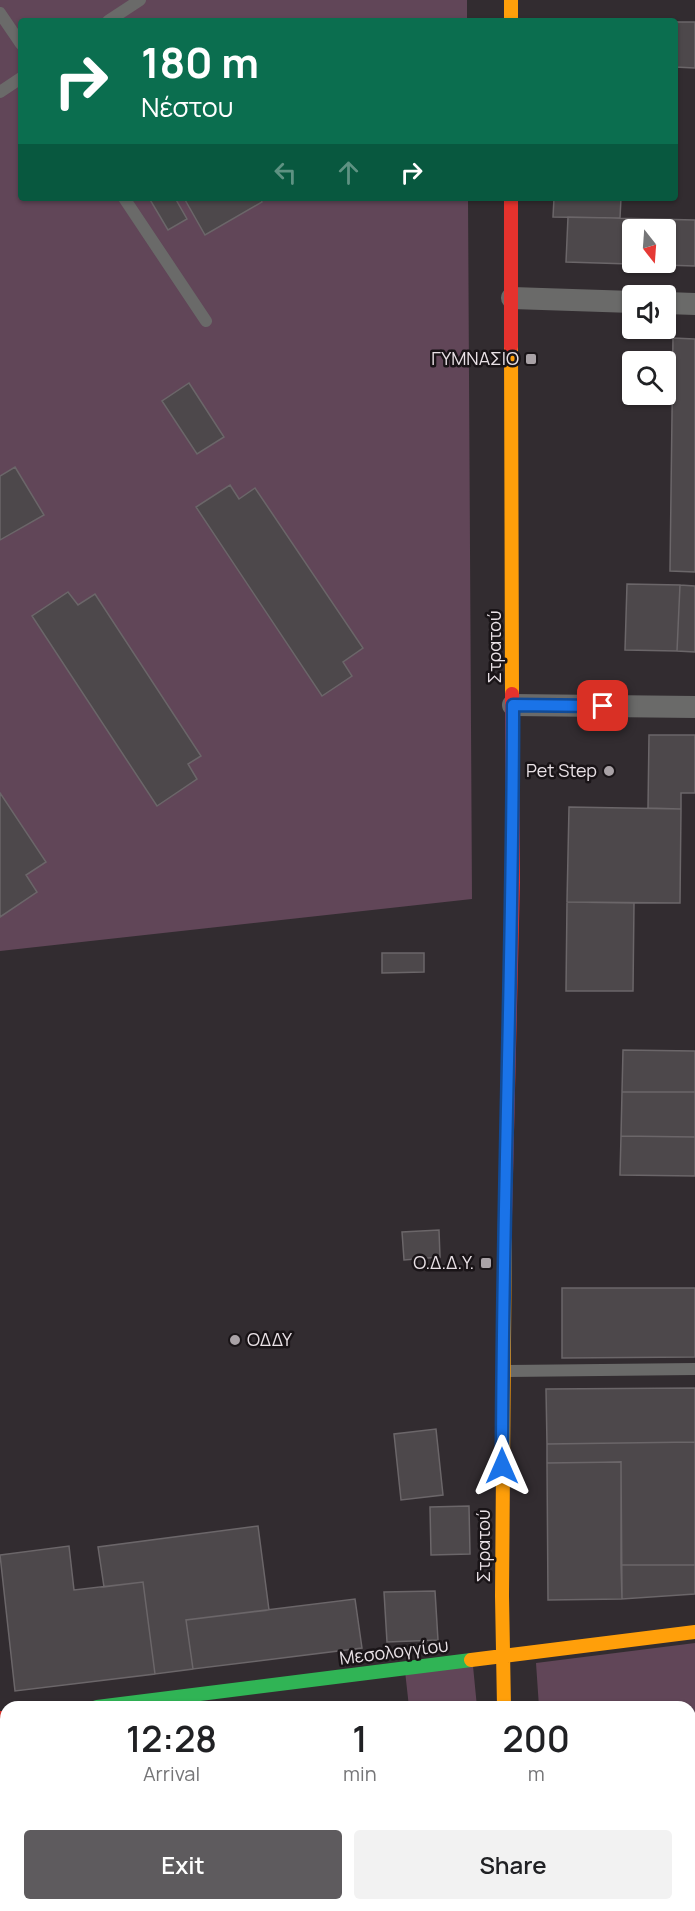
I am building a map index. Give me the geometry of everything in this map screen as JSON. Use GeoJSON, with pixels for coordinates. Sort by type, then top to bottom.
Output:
{"type":"FeatureCollection","features":[{"type":"Feature","properties":{"kind":"main road"},"geometry":{"type":"LineString","coordinates":[[511,0],[511,18]]}},
{"type":"Feature","properties":{"kind":"main road","name":"Στρατού"},"geometry":{"type":"LineString","coordinates":[[504,1701],[505,1184],[513,893],[511,201]]}},
{"type":"Feature","properties":{"kind":"main road","name":"Μεσολογγίου"},"geometry":{"type":"LineString","coordinates":[[145,1701],[695,1632]]}},
{"type":"Feature","properties":{"kind":"street"},"geometry":{"type":"LineString","coordinates":[[512,298],[622,302]]}},
{"type":"Feature","properties":{"kind":"street"},"geometry":{"type":"LineString","coordinates":[[676,303],[695,304]]}},
{"type":"Feature","properties":{"kind":"street"},"geometry":{"type":"LineString","coordinates":[[513,705],[695,707]]}},
{"type":"Feature","properties":{"kind":"lane"},"geometry":{"type":"LineString","coordinates":[[113,18],[140,0]]}},
{"type":"Feature","properties":{"kind":"lane"},"geometry":{"type":"LineString","coordinates":[[0,13],[18,40]]}},
{"type":"Feature","properties":{"kind":"lane"},"geometry":{"type":"LineString","coordinates":[[0,92],[18,80]]}},
{"type":"Feature","properties":{"kind":"lane"},"geometry":{"type":"LineString","coordinates":[[126,201],[206,321]]}},
{"type":"Feature","properties":{"kind":"lane"},"geometry":{"type":"LineString","coordinates":[[503,1371],[695,1369]]}},
{"type":"Feature","properties":{"kind":"shaded area"},"geometry":{"type":"Polygon","coordinates":[[[0,0],[467,0],[467,18],[18,18],[18,201],[468,201],[472,899],[0,951],[0,0]]]}},
{"type":"Feature","properties":{"kind":"shaded area"},"geometry":{"type":"Polygon","coordinates":[[[695,1643],[695,1701],[539,1701],[536,1663],[695,1643]]]}},
{"type":"Feature","properties":{"kind":"shaded area"},"geometry":{"type":"Polygon","coordinates":[[[404,1662],[473,1666],[476,1701],[408,1701],[404,1662]]]}},
{"type":"Feature","properties":{"kind":"building"},"geometry":{"type":"Polygon","coordinates":[[[678,22],[695,22],[695,68],[678,67],[678,22]]]}},
{"type":"Feature","properties":{"kind":"building"},"geometry":{"type":"Polygon","coordinates":[[[151,201],[177,201],[187,219],[168,230],[151,201]]]}},
{"type":"Feature","properties":{"kind":"building"},"geometry":{"type":"Polygon","coordinates":[[[186,201],[262,201],[262,202],[205,235],[186,201]]]}},
{"type":"Feature","properties":{"kind":"building"},"geometry":{"type":"Polygon","coordinates":[[[554,201],[621,201],[620,218],[553,217],[554,201]]]}},
{"type":"Feature","properties":{"kind":"building"},"geometry":{"type":"Polygon","coordinates":[[[568,217],[653,219],[622,219],[622,264],[566,262],[568,217]]]}},
{"type":"Feature","properties":{"kind":"building"},"geometry":{"type":"Polygon","coordinates":[[[676,220],[695,220],[695,266],[676,265],[676,220]]]}},
{"type":"Feature","properties":{"kind":"building"},"geometry":{"type":"Polygon","coordinates":[[[673,339],[695,339],[695,572],[670,571],[672,405],[676,405],[676,351],[673,351],[673,339]]]}},
{"type":"Feature","properties":{"kind":"building"},"geometry":{"type":"Polygon","coordinates":[[[189,383],[224,437],[197,454],[162,401],[189,383]]]}},
{"type":"Feature","properties":{"kind":"building"},"geometry":{"type":"Polygon","coordinates":[[[15,467],[44,515],[0,540],[0,476],[15,467]]]}},
{"type":"Feature","properties":{"kind":"building"},"geometry":{"type":"Polygon","coordinates":[[[230,485],[239,499],[255,488],[363,648],[343,662],[352,676],[322,696],[196,507],[230,485]]]}},
{"type":"Feature","properties":{"kind":"building"},"geometry":{"type":"Polygon","coordinates":[[[627,584],[680,585],[677,651],[625,650],[627,584]]]}},
{"type":"Feature","properties":{"kind":"building"},"geometry":{"type":"Polygon","coordinates":[[[680,585],[695,586],[695,652],[677,651],[680,585]]]}},
{"type":"Feature","properties":{"kind":"building"},"geometry":{"type":"Polygon","coordinates":[[[68,592],[78,605],[95,594],[201,756],[188,764],[197,779],[157,806],[32,616],[68,592]]]}},
{"type":"Feature","properties":{"kind":"building"},"geometry":{"type":"Polygon","coordinates":[[[649,735],[695,735],[695,793],[681,793],[681,809],[648,808],[649,735]]]}},
{"type":"Feature","properties":{"kind":"building"},"geometry":{"type":"Polygon","coordinates":[[[0,793],[46,862],[26,875],[37,892],[0,917],[0,793]]]}},
{"type":"Feature","properties":{"kind":"building"},"geometry":{"type":"Polygon","coordinates":[[[569,807],[681,809],[680,903],[567,902],[569,807]]]}},
{"type":"Feature","properties":{"kind":"building"},"geometry":{"type":"Polygon","coordinates":[[[567,902],[634,903],[633,991],[566,991],[567,902]]]}},
{"type":"Feature","properties":{"kind":"building"},"geometry":{"type":"Polygon","coordinates":[[[382,953],[424,953],[424,972],[382,973],[382,953]]]}},
{"type":"Feature","properties":{"kind":"building"},"geometry":{"type":"Polygon","coordinates":[[[623,1050],[695,1051],[695,1092],[622,1092],[623,1050]]]}},
{"type":"Feature","properties":{"kind":"building"},"geometry":{"type":"Polygon","coordinates":[[[622,1092],[695,1092],[695,1137],[621,1136],[622,1092]]]}},
{"type":"Feature","properties":{"kind":"building"},"geometry":{"type":"Polygon","coordinates":[[[621,1136],[695,1137],[695,1176],[620,1175],[621,1136]]]}},
{"type":"Feature","properties":{"kind":"building"},"geometry":{"type":"Polygon","coordinates":[[[439,1230],[440,1257],[404,1260],[402,1232],[439,1230]]]}},
{"type":"Feature","properties":{"kind":"building"},"geometry":{"type":"Polygon","coordinates":[[[562,1288],[695,1288],[695,1357],[562,1358],[562,1288]]]}},
{"type":"Feature","properties":{"kind":"building"},"geometry":{"type":"Polygon","coordinates":[[[695,1388],[695,1442],[547,1444],[546,1389],[695,1388]]]}},
{"type":"Feature","properties":{"kind":"building"},"geometry":{"type":"Polygon","coordinates":[[[436,1429],[443,1495],[401,1500],[394,1434],[436,1429]]]}},
{"type":"Feature","properties":{"kind":"building"},"geometry":{"type":"Polygon","coordinates":[[[695,1442],[695,1565],[621,1565],[621,1462],[547,1463],[547,1444],[695,1442]]]}},
{"type":"Feature","properties":{"kind":"building"},"geometry":{"type":"Polygon","coordinates":[[[621,1462],[622,1599],[548,1600],[547,1463],[621,1462]]]}},
{"type":"Feature","properties":{"kind":"building"},"geometry":{"type":"Polygon","coordinates":[[[469,1506],[470,1554],[431,1555],[430,1507],[469,1506]]]}},
{"type":"Feature","properties":{"kind":"building"},"geometry":{"type":"Polygon","coordinates":[[[258,1526],[269,1610],[186,1620],[193,1669],[155,1674],[143,1582],[104,1587],[98,1547],[258,1526]]]}},
{"type":"Feature","properties":{"kind":"building"},"geometry":{"type":"Polygon","coordinates":[[[69,1546],[74,1590],[143,1582],[155,1674],[15,1691],[0,1555],[69,1546]]]}},
{"type":"Feature","properties":{"kind":"building"},"geometry":{"type":"Polygon","coordinates":[[[621,1565],[695,1565],[695,1594],[622,1599],[621,1565]]]}},
{"type":"Feature","properties":{"kind":"building"},"geometry":{"type":"Polygon","coordinates":[[[435,1591],[438,1640],[387,1642],[384,1592],[435,1591]]]}},
{"type":"Feature","properties":{"kind":"building"},"geometry":{"type":"Polygon","coordinates":[[[355,1599],[362,1648],[193,1669],[186,1620],[355,1599]]]}},
{"type":"Feature","properties":{"kind":"traffic: fast"},"geometry":{"type":"LineString","coordinates":[[145,1701],[471,1660]]}},
{"type":"Feature","properties":{"kind":"traffic: slow"},"geometry":{"type":"LineString","coordinates":[[511,0],[511,18]]}},
{"type":"Feature","properties":{"kind":"traffic: slow"},"geometry":{"type":"LineString","coordinates":[[511,347],[512,694]]}},
{"type":"Feature","properties":{"kind":"traffic: slow"},"geometry":{"type":"LineString","coordinates":[[504,1701],[502,1596],[505,1216]]}},
{"type":"Feature","properties":{"kind":"traffic: slow"},"geometry":{"type":"LineString","coordinates":[[471,1660],[695,1632]]}},
{"type":"Feature","properties":{"kind":"traffic: jam"},"geometry":{"type":"LineString","coordinates":[[511,201],[511,347]]}},
{"type":"Feature","properties":{"kind":"traffic: jam"},"geometry":{"type":"LineString","coordinates":[[505,1216],[513,882],[512,694]]}},
{"type":"Feature","properties":{"kind":"place","name":"ΓΥΜΝΑΣΙΟ"},"geometry":{"type":"Point","coordinates":[531,359]}},
{"type":"Feature","properties":{"kind":"place","name":"Pet Step"},"geometry":{"type":"Point","coordinates":[609,771]}},
{"type":"Feature","properties":{"kind":"place","name":"Ο.Δ.Δ.Υ."},"geometry":{"type":"Point","coordinates":[486,1263]}},
{"type":"Feature","properties":{"kind":"place","name":"ΟΔΔΥ"},"geometry":{"type":"Point","coordinates":[235,1340]}},
{"type":"Feature","properties":{"kind":"route"},"geometry":{"type":"LineString","coordinates":[[502,1466],[505,1184],[513,882],[513,705],[603,706]]}}]}
